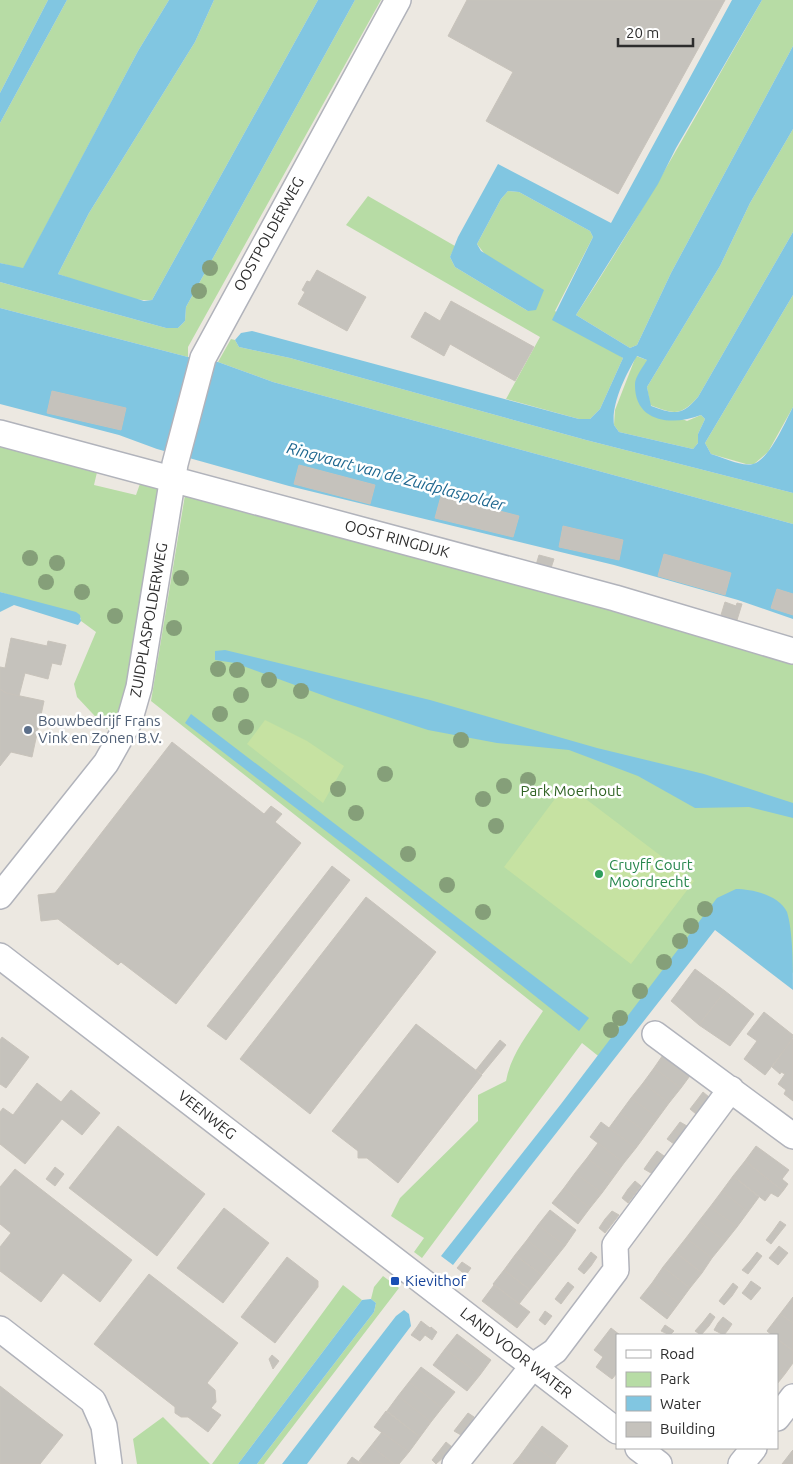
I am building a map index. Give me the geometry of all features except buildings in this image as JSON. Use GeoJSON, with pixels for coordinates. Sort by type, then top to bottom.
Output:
{"type":"FeatureCollection","features":[{"type":"Feature","properties":{"kind":"street","name":"OOSTPOLDERWEG"},"geometry":{"type":"LineString","coordinates":[[174,472],[203,358],[398,0]]}},
{"type":"Feature","properties":{"kind":"street","name":"OOST RINGDIJK"},"geometry":{"type":"LineString","coordinates":[[0,433],[174,472],[793,651]]}},
{"type":"Feature","properties":{"kind":"street","name":"ZUIDPLASPOLDERWEG"},"geometry":{"type":"LineString","coordinates":[[0,896],[106,763],[129,722],[139,688],[174,472]]}},
{"type":"Feature","properties":{"kind":"street","name":"VEENWEG"},"geometry":{"type":"LineString","coordinates":[[0,956],[414,1275]]}},
{"type":"Feature","properties":{"kind":"street"},"geometry":{"type":"LineString","coordinates":[[655,1034],[793,1136]]}},
{"type":"Feature","properties":{"kind":"street"},"geometry":{"type":"LineString","coordinates":[[455,1464],[533,1366],[555,1351],[616,1270],[614,1246],[731,1089]]}},
{"type":"Feature","properties":{"kind":"street","name":"LAND VOOR WATER"},"geometry":{"type":"LineString","coordinates":[[414,1275],[616,1431]]}},
{"type":"Feature","properties":{"kind":"street"},"geometry":{"type":"LineString","coordinates":[[0,1329],[93,1401],[104,1426],[109,1464]]}},
{"type":"Feature","properties":{"kind":"street"},"geometry":{"type":"LineString","coordinates":[[778,1417],[793,1396]]}},
{"type":"Feature","properties":{"kind":"street"},"geometry":{"type":"LineString","coordinates":[[639,1449],[659,1464]]}},
{"type":"Feature","properties":{"kind":"street"},"geometry":{"type":"LineString","coordinates":[[741,1464],[753,1449]]}},
{"type":"Feature","properties":{"kind":"green space"},"geometry":{"type":"Polygon","coordinates":[[[0,0],[48,0],[0,93],[0,0]]]}},
{"type":"Feature","properties":{"kind":"green space"},"geometry":{"type":"Polygon","coordinates":[[[67,0],[169,0],[138,51],[23,269],[0,263],[0,123],[67,0]]]}},
{"type":"Feature","properties":{"kind":"green space"},"geometry":{"type":"Polygon","coordinates":[[[214,0],[318,0],[152,300],[119,295],[58,274],[89,213],[195,42],[214,0]]]}},
{"type":"Feature","properties":{"kind":"green space"},"geometry":{"type":"Polygon","coordinates":[[[355,0],[381,0],[188,347],[188,357],[0,308],[0,282],[166,328],[178,328],[185,321],[186,307],[355,0]]]}},
{"type":"Feature","properties":{"kind":"green space"},"geometry":{"type":"Polygon","coordinates":[[[762,0],[793,0],[793,46],[671,273],[637,345],[630,348],[576,315],[648,198],[762,0]]]}},
{"type":"Feature","properties":{"kind":"green space"},"geometry":{"type":"Polygon","coordinates":[[[793,129],[793,232],[698,397],[686,408],[676,412],[650,405],[647,387],[720,266],[750,203],[793,129]]]}},
{"type":"Feature","properties":{"kind":"green space"},"geometry":{"type":"Polygon","coordinates":[[[508,191],[519,192],[590,231],[593,237],[555,311],[623,358],[600,409],[590,419],[579,419],[506,399],[540,337],[346,225],[368,196],[455,246],[450,257],[455,267],[528,311],[477,244],[501,199],[508,191]]]}},
{"type":"Feature","properties":{"kind":"green space"},"geometry":{"type":"Polygon","coordinates":[[[793,295],[793,407],[768,452],[754,464],[746,464],[711,454],[705,443],[793,295]]]}},
{"type":"Feature","properties":{"kind":"green space"},"geometry":{"type":"Polygon","coordinates":[[[231,339],[235,340],[239,347],[290,358],[586,440],[793,493],[793,524],[273,382],[218,362],[231,339]]]}},
{"type":"Feature","properties":{"kind":"green space"},"geometry":{"type":"Polygon","coordinates":[[[636,356],[647,360],[638,401],[687,421],[701,415],[705,419],[698,434],[698,443],[693,449],[619,432],[614,425],[615,410],[636,356]]]}},
{"type":"Feature","properties":{"kind":"green space"},"geometry":{"type":"Polygon","coordinates":[[[0,447],[98,468],[94,485],[136,495],[141,481],[155,486],[159,490],[131,695],[107,729],[77,697],[74,684],[96,632],[81,621],[81,618],[0,592],[0,447]]]}},
{"type":"Feature","properties":{"kind":"green space","name":"Park Moerhout"},"geometry":{"type":"Polygon","coordinates":[[[186,489],[793,656],[793,973],[716,914],[602,1059],[582,1043],[422,1258],[414,1252],[424,1238],[391,1216],[400,1198],[478,1121],[478,1095],[506,1081],[516,1053],[543,1011],[151,701],[186,489]]]}},
{"type":"Feature","properties":{"kind":"green space"},"geometry":{"type":"Polygon","coordinates":[[[265,720],[307,741],[344,766],[323,803],[247,744],[265,720]]]}},
{"type":"Feature","properties":{"kind":"green space","name":"Cruyff Court Moordrecht"},"geometry":{"type":"Polygon","coordinates":[[[566,784],[694,881],[631,964],[504,867],[566,784]]]}},
{"type":"Feature","properties":{"kind":"green space"},"geometry":{"type":"Polygon","coordinates":[[[383,1276],[399,1288],[264,1464],[257,1464],[374,1312],[376,1303],[371,1299],[374,1287],[383,1276]]]}},
{"type":"Feature","properties":{"kind":"green space"},"geometry":{"type":"Polygon","coordinates":[[[343,1285],[362,1300],[238,1464],[212,1464],[343,1285]]]}},
{"type":"Feature","properties":{"kind":"green space"},"geometry":{"type":"Polygon","coordinates":[[[163,1417],[210,1464],[137,1464],[133,1439],[163,1417]]]}},
{"type":"Feature","properties":{"kind":"water"},"geometry":{"type":"Polygon","coordinates":[[[48,0],[67,0],[0,123],[0,93],[48,0]]]}},
{"type":"Feature","properties":{"kind":"water"},"geometry":{"type":"Polygon","coordinates":[[[169,0],[214,0],[195,42],[89,213],[58,274],[144,301],[152,300],[318,0],[355,0],[186,307],[185,321],[178,328],[166,328],[0,282],[0,263],[23,268],[138,51],[169,0]]]}},
{"type":"Feature","properties":{"kind":"water"},"geometry":{"type":"Polygon","coordinates":[[[732,0],[762,0],[676,148],[658,184],[576,315],[630,348],[637,345],[671,273],[793,46],[793,129],[750,203],[720,266],[647,387],[651,406],[671,412],[682,411],[698,397],[793,232],[793,295],[705,443],[711,454],[738,463],[753,464],[759,461],[771,448],[793,407],[793,493],[586,440],[290,358],[239,347],[235,340],[241,333],[252,331],[579,419],[590,419],[600,409],[623,358],[552,320],[593,237],[590,231],[519,192],[508,191],[501,199],[477,244],[481,251],[544,290],[536,310],[528,311],[455,267],[450,257],[458,237],[498,164],[611,223],[732,0]],[[637,356],[628,371],[617,399],[614,425],[619,432],[693,449],[698,443],[698,434],[705,419],[701,415],[679,420],[668,420],[648,414],[641,407],[636,397],[635,381],[647,360],[637,356]]]}},
{"type":"Feature","properties":{"kind":"water","name":"Ringvaart van de Zuidplaspolder"},"geometry":{"type":"Polygon","coordinates":[[[0,308],[188,357],[218,362],[273,382],[793,524],[793,619],[738,600],[614,565],[289,486],[157,449],[119,435],[0,404],[0,308]]]}},
{"type":"Feature","properties":{"kind":"water"},"geometry":{"type":"Polygon","coordinates":[[[0,592],[76,612],[80,615],[81,621],[78,625],[14,605],[0,612],[0,592]]]}},
{"type":"Feature","properties":{"kind":"water"},"geometry":{"type":"Polygon","coordinates":[[[225,650],[430,700],[597,748],[704,774],[793,803],[793,818],[749,807],[695,808],[638,776],[569,750],[497,743],[428,730],[333,699],[235,663],[215,660],[215,651],[225,650]]]}},
{"type":"Feature","properties":{"kind":"water"},"geometry":{"type":"Polygon","coordinates":[[[191,714],[589,1018],[579,1031],[369,864],[185,723],[191,714]]]}},
{"type":"Feature","properties":{"kind":"water"},"geometry":{"type":"Polygon","coordinates":[[[736,889],[750,890],[772,897],[787,912],[792,939],[793,990],[715,930],[453,1265],[441,1256],[561,1104],[717,898],[736,889]]]}},
{"type":"Feature","properties":{"kind":"water"},"geometry":{"type":"Polygon","coordinates":[[[371,1299],[376,1303],[374,1312],[257,1464],[238,1464],[362,1300],[371,1299]]]}},
{"type":"Feature","properties":{"kind":"water"},"geometry":{"type":"Polygon","coordinates":[[[404,1310],[409,1314],[411,1326],[307,1464],[282,1464],[396,1316],[404,1310]]]}},
{"type":"Feature","properties":{"kind":"place","name":"Bouwbedrijf Frans Vink en Zonen B.V."},"geometry":{"type":"Point","coordinates":[28,730]}},
{"type":"Feature","properties":{"kind":"place","name":"Cruyff Court Moordrecht"},"geometry":{"type":"Point","coordinates":[599,874]}},
{"type":"Feature","properties":{"kind":"place","name":"Kievithof"},"geometry":{"type":"Point","coordinates":[395,1281]}}]}
